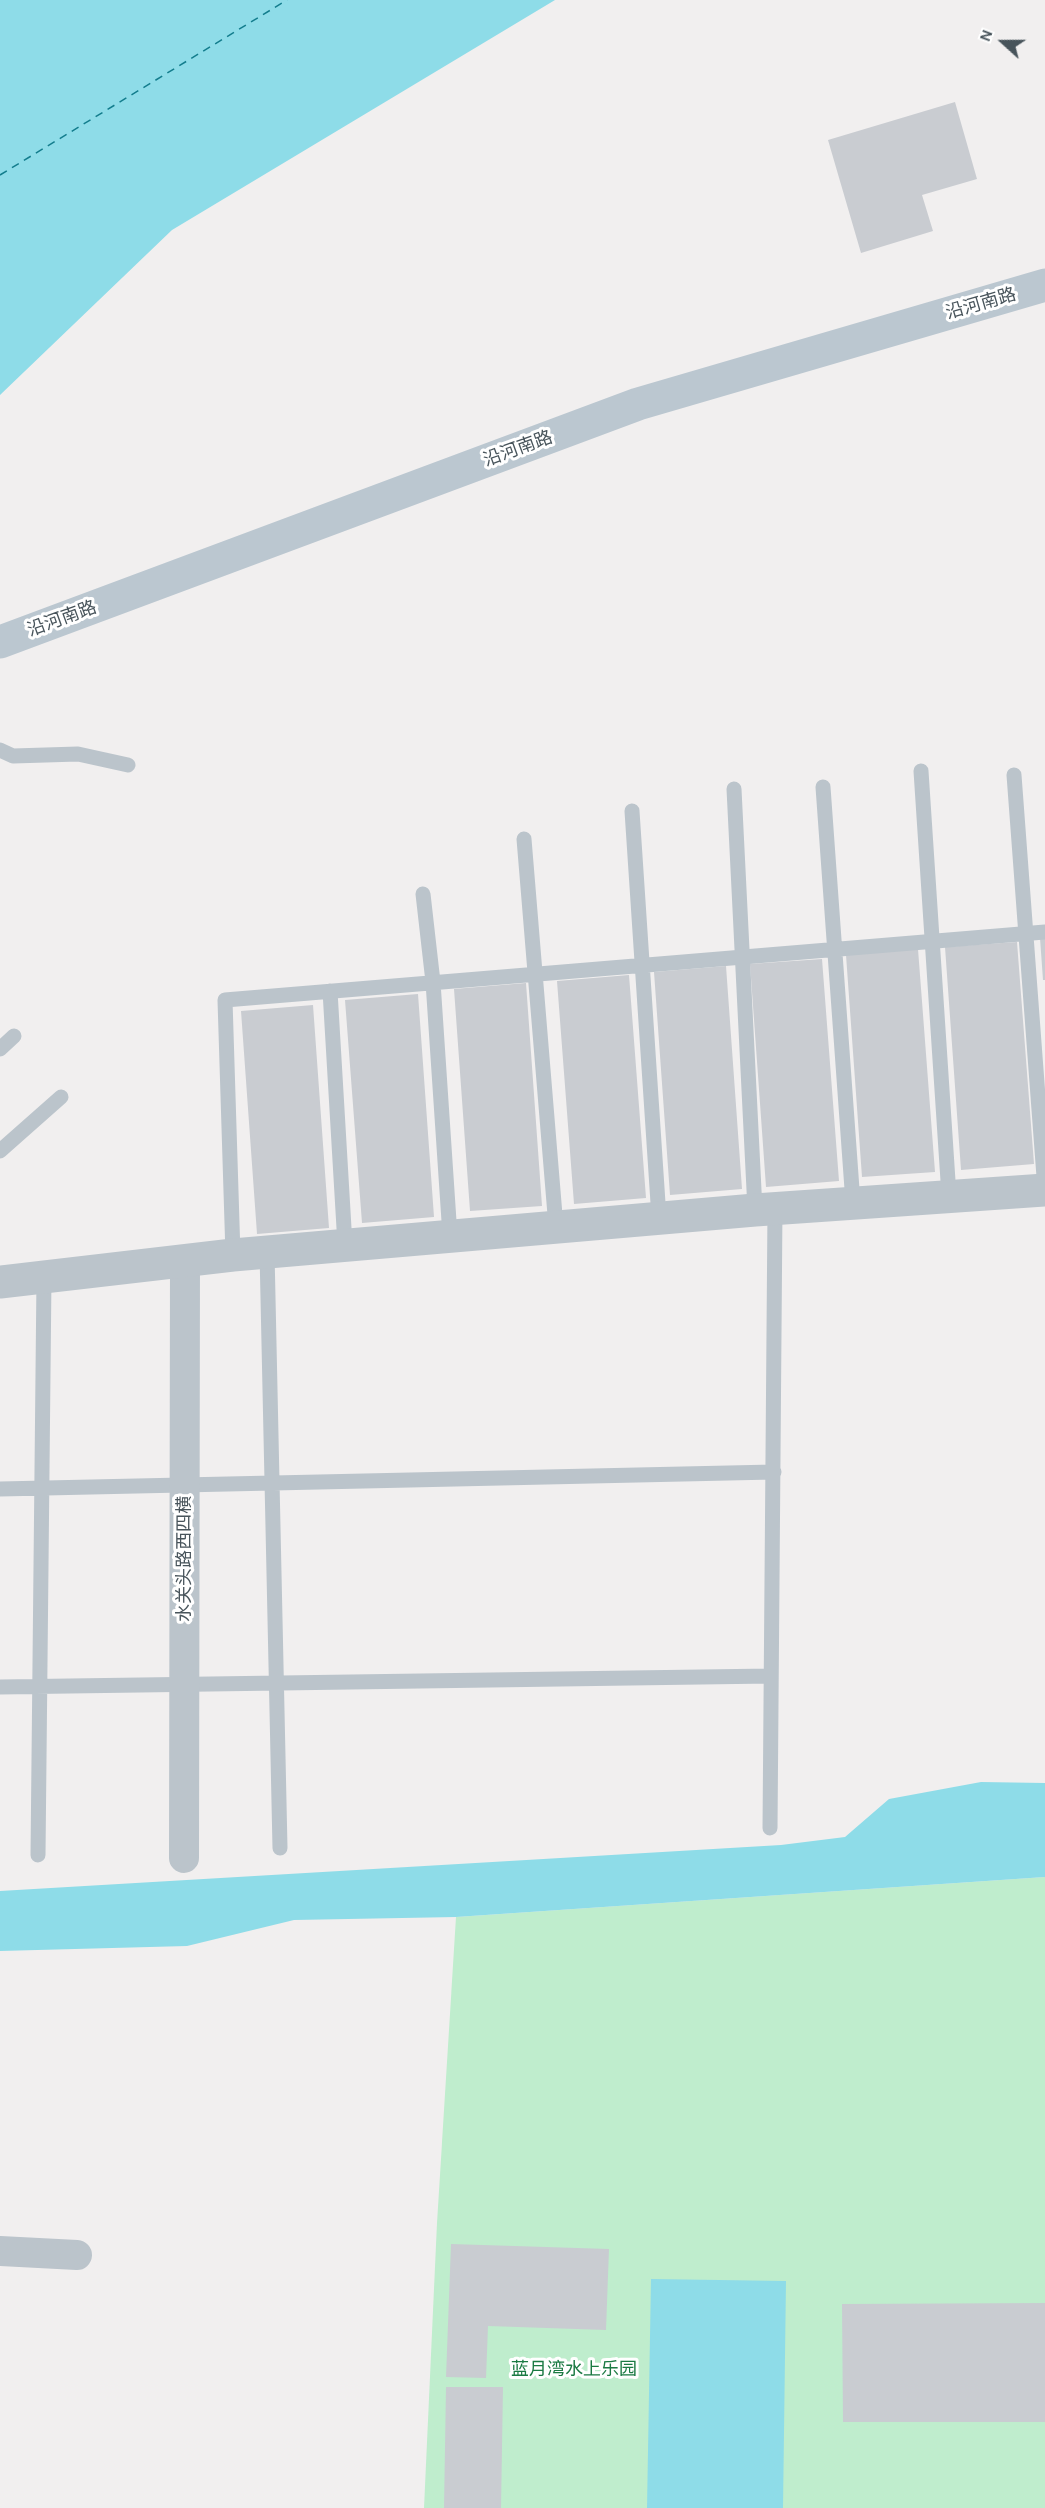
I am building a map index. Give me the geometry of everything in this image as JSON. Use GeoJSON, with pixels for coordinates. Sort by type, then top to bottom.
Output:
{"type":"FeatureCollection","features":[{"type":"Feature","properties":{"kind":"main road","name":"沿河南路"},"geometry":{"type":"LineString","coordinates":[[0,642],[638,404],[1045,285]]}},
{"type":"Feature","properties":{"kind":"street"},"geometry":{"type":"LineString","coordinates":[[0,1282],[184,1260],[345,1245],[765,1209],[1045,1190]]}},
{"type":"Feature","properties":{"kind":"street","name":"水关头路西四横"},"geometry":{"type":"LineString","coordinates":[[184,1260],[184,1858]]}},
{"type":"Feature","properties":{"kind":"street"},"geometry":{"type":"LineString","coordinates":[[0,2251],[77,2255]]}},
{"type":"Feature","properties":{"kind":"lane"},"geometry":{"type":"LineString","coordinates":[[0,750],[13,756],[78,754],[128,765]]}},
{"type":"Feature","properties":{"kind":"lane"},"geometry":{"type":"LineString","coordinates":[[921,771],[949,1196]]}},
{"type":"Feature","properties":{"kind":"lane"},"geometry":{"type":"LineString","coordinates":[[1014,775],[1045,1190]]}},
{"type":"Feature","properties":{"kind":"lane"},"geometry":{"type":"LineString","coordinates":[[823,787],[853,1203]]}},
{"type":"Feature","properties":{"kind":"lane"},"geometry":{"type":"LineString","coordinates":[[734,789],[743,957],[765,1209],[774,1473],[770,1828]]}},
{"type":"Feature","properties":{"kind":"lane"},"geometry":{"type":"LineString","coordinates":[[632,811],[659,1218]]}},
{"type":"Feature","properties":{"kind":"lane"},"geometry":{"type":"LineString","coordinates":[[524,839],[556,1227]]}},
{"type":"Feature","properties":{"kind":"lane"},"geometry":{"type":"LineString","coordinates":[[423,894],[433,982],[450,1236]]}},
{"type":"Feature","properties":{"kind":"lane"},"geometry":{"type":"LineString","coordinates":[[233,1255],[225,1000],[1045,932]]}},
{"type":"Feature","properties":{"kind":"lane"},"geometry":{"type":"LineString","coordinates":[[330,991],[345,1245]]}},
{"type":"Feature","properties":{"kind":"lane"},"geometry":{"type":"LineString","coordinates":[[0,1049],[14,1036]]}},
{"type":"Feature","properties":{"kind":"lane"},"geometry":{"type":"LineString","coordinates":[[0,1151],[61,1097]]}},
{"type":"Feature","properties":{"kind":"lane"},"geometry":{"type":"LineString","coordinates":[[267,1252],[280,1848]]}},
{"type":"Feature","properties":{"kind":"lane"},"geometry":{"type":"LineString","coordinates":[[38,1855],[44,1277]]}},
{"type":"Feature","properties":{"kind":"lane"},"geometry":{"type":"LineString","coordinates":[[0,1489],[774,1473]]}},
{"type":"Feature","properties":{"kind":"lane"},"geometry":{"type":"LineString","coordinates":[[0,1687],[771,1676]]}},
{"type":"Feature","properties":{"kind":"green space","name":"蓝月湾水上乐园"},"geometry":{"type":"Polygon","coordinates":[[[1045,1877],[1045,2508],[424,2508],[437,2223],[456,1917],[1045,1877]]]}},
{"type":"Feature","properties":{"kind":"water"},"geometry":{"type":"Polygon","coordinates":[[[0,0],[555,0],[172,230],[0,395],[0,0]]]}},
{"type":"Feature","properties":{"kind":"water"},"geometry":{"type":"Polygon","coordinates":[[[981,1782],[1045,1783],[1045,1877],[456,1917],[294,1920],[187,1946],[0,1951],[0,1891],[781,1845],[845,1837],[889,1799],[981,1782]]]}},
{"type":"Feature","properties":{"kind":"water"},"geometry":{"type":"Polygon","coordinates":[[[651,2279],[786,2281],[783,2508],[647,2508],[651,2279]]]}},
{"type":"Feature","properties":{"kind":"building"},"geometry":{"type":"Polygon","coordinates":[[[955,102],[977,179],[922,195],[933,231],[861,253],[828,140],[955,102]]]}},
{"type":"Feature","properties":{"kind":"building"},"geometry":{"type":"Polygon","coordinates":[[[1040,938],[1045,938],[1045,980],[1043,980],[1040,938]]]}},
{"type":"Feature","properties":{"kind":"building"},"geometry":{"type":"Polygon","coordinates":[[[1017,942],[1034,1164],[961,1170],[945,947],[1017,942]]]}},
{"type":"Feature","properties":{"kind":"building"},"geometry":{"type":"Polygon","coordinates":[[[918,949],[935,1172],[862,1177],[846,955],[918,949]]]}},
{"type":"Feature","properties":{"kind":"building"},"geometry":{"type":"Polygon","coordinates":[[[822,959],[839,1181],[766,1187],[750,964],[822,959]]]}},
{"type":"Feature","properties":{"kind":"building"},"geometry":{"type":"Polygon","coordinates":[[[726,966],[742,1189],[670,1195],[654,972],[726,966]]]}},
{"type":"Feature","properties":{"kind":"building"},"geometry":{"type":"Polygon","coordinates":[[[629,975],[646,1198],[574,1204],[557,981],[629,975]]]}},
{"type":"Feature","properties":{"kind":"building"},"geometry":{"type":"Polygon","coordinates":[[[526,983],[542,1206],[470,1211],[454,989],[526,983]]]}},
{"type":"Feature","properties":{"kind":"building"},"geometry":{"type":"Polygon","coordinates":[[[418,994],[434,1217],[362,1223],[345,1000],[418,994]]]}},
{"type":"Feature","properties":{"kind":"building"},"geometry":{"type":"Polygon","coordinates":[[[313,1005],[329,1228],[257,1234],[241,1011],[313,1005]]]}},
{"type":"Feature","properties":{"kind":"building"},"geometry":{"type":"Polygon","coordinates":[[[451,2244],[609,2249],[606,2330],[488,2326],[486,2378],[446,2377],[451,2244]]]}},
{"type":"Feature","properties":{"kind":"building"},"geometry":{"type":"Polygon","coordinates":[[[1045,2303],[1045,2422],[843,2422],[842,2304],[1045,2303]]]}},
{"type":"Feature","properties":{"kind":"building"},"geometry":{"type":"Polygon","coordinates":[[[446,2387],[503,2387],[501,2508],[444,2508],[446,2387]]]}},
{"type":"Feature","properties":{"kind":"ferry route"},"geometry":{"type":"LineString","coordinates":[[0,175],[287,0]]}}]}
